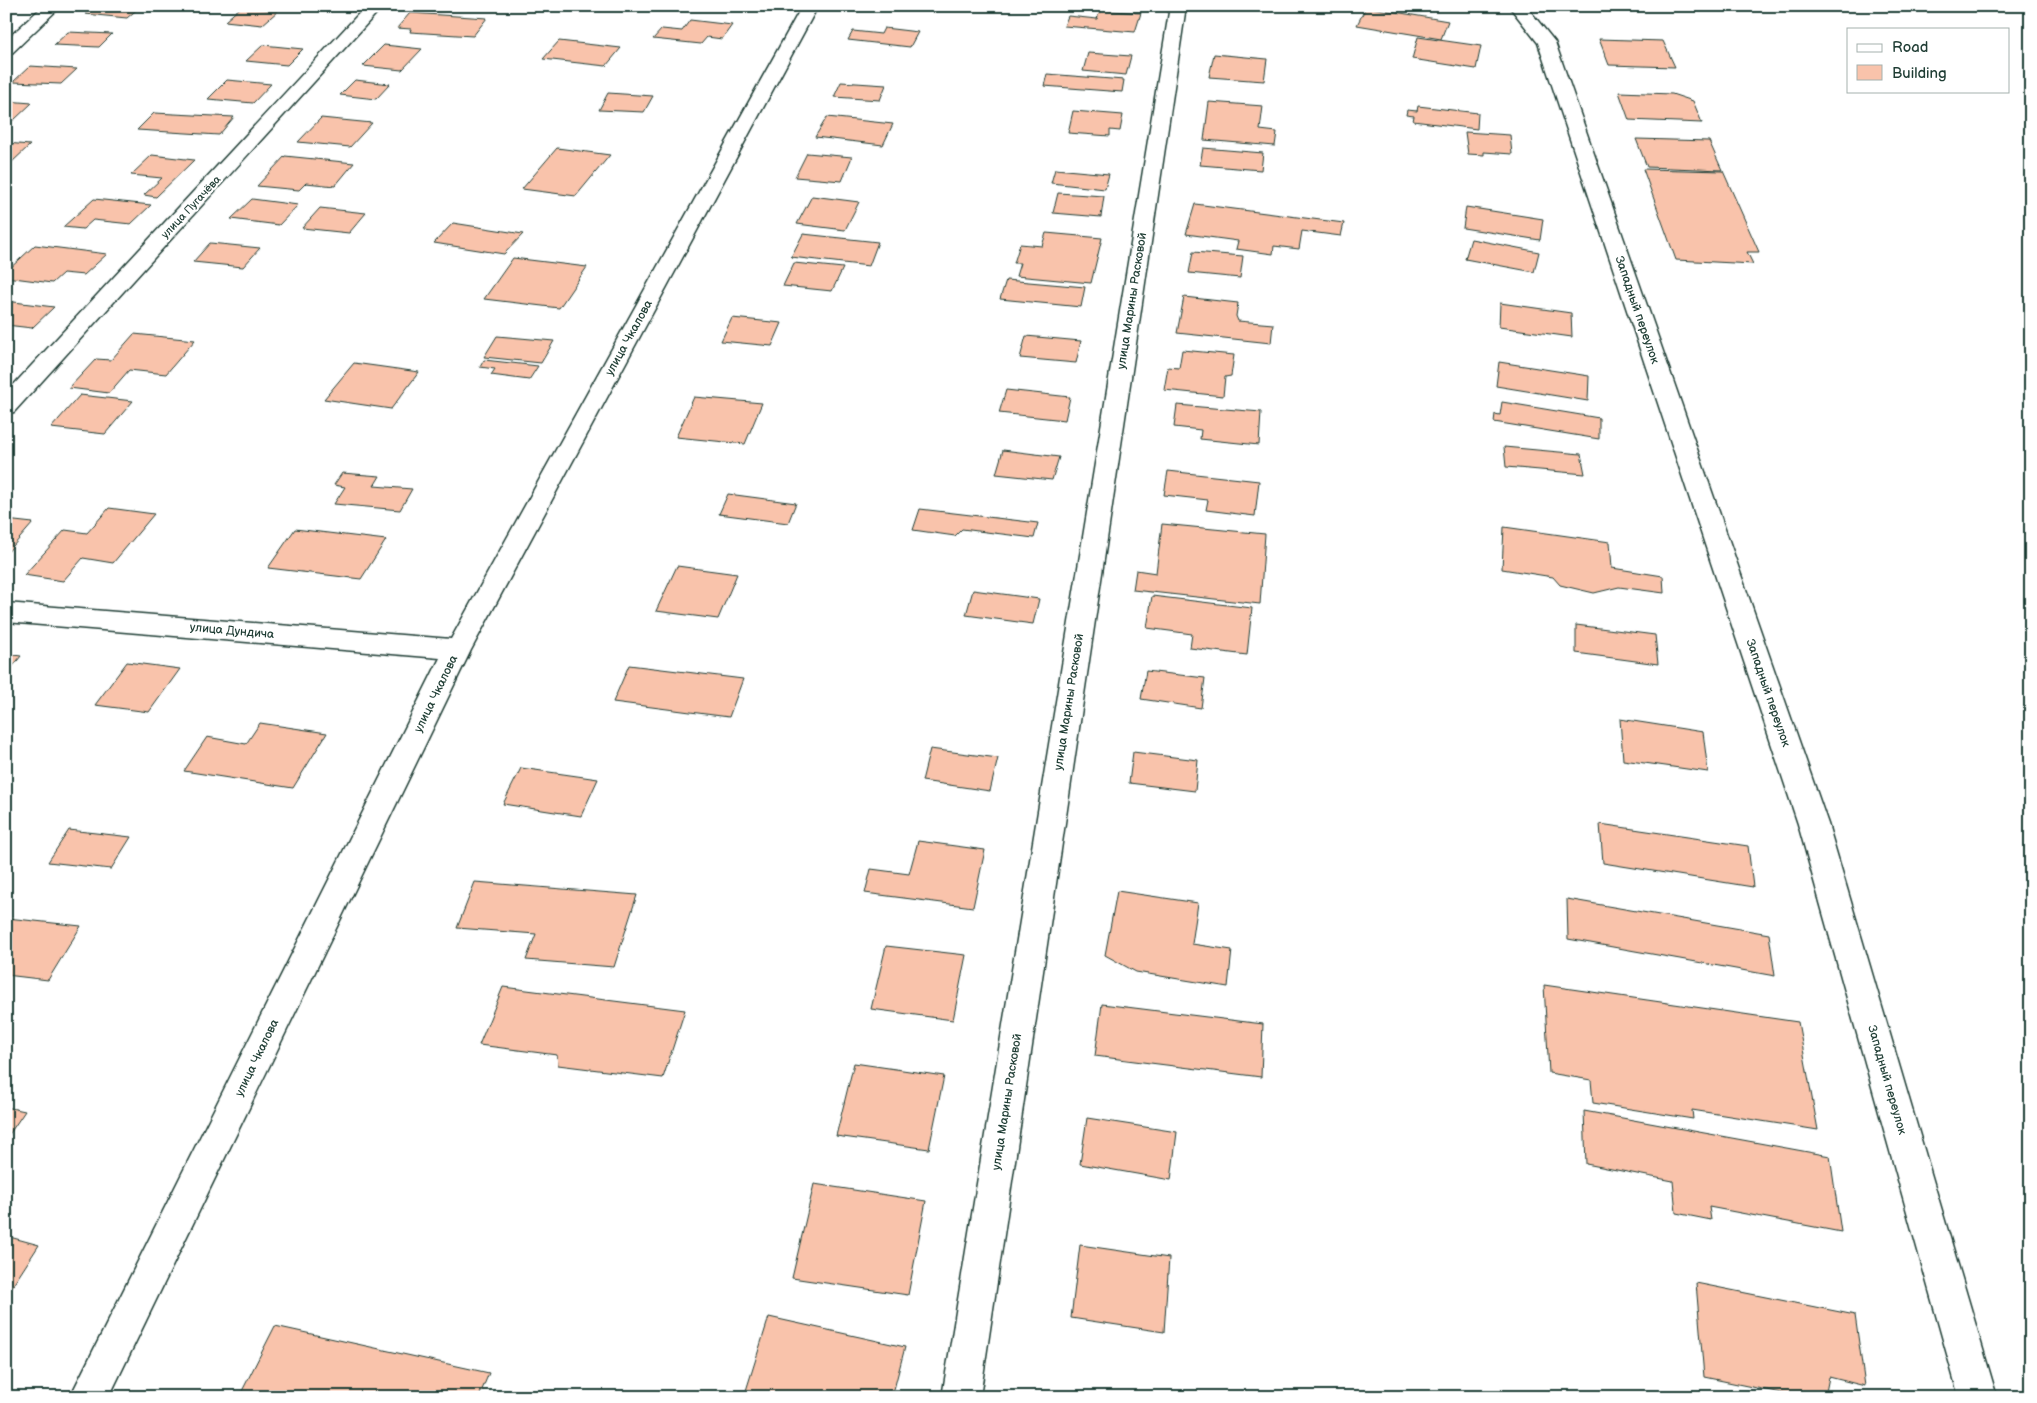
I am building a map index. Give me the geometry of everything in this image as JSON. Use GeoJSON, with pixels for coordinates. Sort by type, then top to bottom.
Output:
{"type":"FeatureCollection","features":[{"type":"Feature","properties":{"kind":"street"},"geometry":{"type":"LineString","coordinates":[[6,49],[54,6]]}},
{"type":"Feature","properties":{"kind":"street","name":"улица Пугачёва"},"geometry":{"type":"LineString","coordinates":[[6,407],[375,6]]}},
{"type":"Feature","properties":{"kind":"street","name":"улица Чкалова"},"geometry":{"type":"LineString","coordinates":[[89,1397],[458,650],[810,6]]}},
{"type":"Feature","properties":{"kind":"street","name":"улица Марины Расковой"},"geometry":{"type":"LineString","coordinates":[[961,1397],[1178,6]]}},
{"type":"Feature","properties":{"kind":"street","name":"Западный переулок"},"geometry":{"type":"LineString","coordinates":[[1517,6],[1546,42],[1813,824],[1978,1397]]}},
{"type":"Feature","properties":{"kind":"street","name":"улица Дундича"},"geometry":{"type":"LineString","coordinates":[[6,612],[458,650]]}},
{"type":"Feature","properties":{"kind":"building"},"geometry":{"type":"Polygon","coordinates":[[[95,6],[141,6],[127,18],[85,14],[95,6]]]}},
{"type":"Feature","properties":{"kind":"building"},"geometry":{"type":"Polygon","coordinates":[[[241,7],[278,11],[262,25],[225,21],[241,7]]]}},
{"type":"Feature","properties":{"kind":"building"},"geometry":{"type":"Polygon","coordinates":[[[1366,7],[1448,21],[1441,39],[1357,25],[1366,7]]]}},
{"type":"Feature","properties":{"kind":"building"},"geometry":{"type":"Polygon","coordinates":[[[1100,10],[1141,13],[1135,32],[1064,26],[1068,16],[1097,19],[1100,10]]]}},
{"type":"Feature","properties":{"kind":"building"},"geometry":{"type":"Polygon","coordinates":[[[410,13],[487,18],[473,36],[410,32],[411,29],[397,28],[410,13]]]}},
{"type":"Feature","properties":{"kind":"building"},"geometry":{"type":"Polygon","coordinates":[[[690,20],[732,25],[722,39],[707,37],[701,44],[653,39],[662,29],[682,31],[690,20]]]}},
{"type":"Feature","properties":{"kind":"building"},"geometry":{"type":"Polygon","coordinates":[[[884,28],[918,32],[910,47],[848,40],[853,31],[881,34],[884,28]]]}},
{"type":"Feature","properties":{"kind":"building"},"geometry":{"type":"Polygon","coordinates":[[[68,32],[112,34],[99,47],[54,45],[68,32]]]}},
{"type":"Feature","properties":{"kind":"building"},"geometry":{"type":"Polygon","coordinates":[[[1418,37],[1481,46],[1476,69],[1412,59],[1418,37]]]}},
{"type":"Feature","properties":{"kind":"building"},"geometry":{"type":"Polygon","coordinates":[[[1599,39],[1663,41],[1675,67],[1609,65],[1599,39]]]}},
{"type":"Feature","properties":{"kind":"building"},"geometry":{"type":"Polygon","coordinates":[[[559,41],[621,48],[606,66],[543,59],[559,41]]]}},
{"type":"Feature","properties":{"kind":"building"},"geometry":{"type":"Polygon","coordinates":[[[263,45],[303,49],[287,65],[246,61],[263,45]]]}},
{"type":"Feature","properties":{"kind":"building"},"geometry":{"type":"Polygon","coordinates":[[[384,45],[422,49],[402,70],[363,66],[384,45]]]}},
{"type":"Feature","properties":{"kind":"building"},"geometry":{"type":"Polygon","coordinates":[[[1088,53],[1131,56],[1126,75],[1083,71],[1088,53]]]}},
{"type":"Feature","properties":{"kind":"building"},"geometry":{"type":"Polygon","coordinates":[[[1214,54],[1267,59],[1264,81],[1209,77],[1214,54]]]}},
{"type":"Feature","properties":{"kind":"building"},"geometry":{"type":"Polygon","coordinates":[[[30,66],[77,69],[61,84],[13,82],[30,66]]]}},
{"type":"Feature","properties":{"kind":"building"},"geometry":{"type":"Polygon","coordinates":[[[1047,74],[1124,80],[1122,92],[1044,86],[1047,74]]]}},
{"type":"Feature","properties":{"kind":"building"},"geometry":{"type":"Polygon","coordinates":[[[227,80],[271,84],[253,103],[208,99],[227,80]]]}},
{"type":"Feature","properties":{"kind":"building"},"geometry":{"type":"Polygon","coordinates":[[[355,80],[390,84],[376,99],[340,95],[355,80]]]}},
{"type":"Feature","properties":{"kind":"building"},"geometry":{"type":"Polygon","coordinates":[[[841,82],[886,85],[880,100],[834,97],[841,82]]]}},
{"type":"Feature","properties":{"kind":"building"},"geometry":{"type":"Polygon","coordinates":[[[1619,92],[1672,94],[1693,101],[1702,123],[1629,120],[1619,92]]]}},
{"type":"Feature","properties":{"kind":"building"},"geometry":{"type":"Polygon","coordinates":[[[608,93],[653,96],[644,112],[599,110],[608,93]]]}},
{"type":"Feature","properties":{"kind":"building"},"geometry":{"type":"Polygon","coordinates":[[[6,101],[32,103],[14,120],[6,120],[6,101]]]}},
{"type":"Feature","properties":{"kind":"building"},"geometry":{"type":"Polygon","coordinates":[[[1209,102],[1263,106],[1260,130],[1277,132],[1275,146],[1204,140],[1209,102]]]}},
{"type":"Feature","properties":{"kind":"building"},"geometry":{"type":"Polygon","coordinates":[[[1418,106],[1478,113],[1477,129],[1413,121],[1414,116],[1406,115],[1407,110],[1417,111],[1418,106]]]}},
{"type":"Feature","properties":{"kind":"building"},"geometry":{"type":"Polygon","coordinates":[[[1073,111],[1123,115],[1120,131],[1110,130],[1110,136],[1068,133],[1073,111]]]}},
{"type":"Feature","properties":{"kind":"building"},"geometry":{"type":"Polygon","coordinates":[[[154,113],[234,117],[219,135],[137,130],[154,113]]]}},
{"type":"Feature","properties":{"kind":"building"},"geometry":{"type":"Polygon","coordinates":[[[827,117],[893,124],[883,145],[815,137],[827,117]]]}},
{"type":"Feature","properties":{"kind":"building"},"geometry":{"type":"Polygon","coordinates":[[[321,118],[372,123],[350,147],[298,142],[321,118]]]}},
{"type":"Feature","properties":{"kind":"building"},"geometry":{"type":"Polygon","coordinates":[[[1465,132],[1510,135],[1512,154],[1484,152],[1484,155],[1468,154],[1465,132]]]}},
{"type":"Feature","properties":{"kind":"building"},"geometry":{"type":"Polygon","coordinates":[[[1636,139],[1709,141],[1722,170],[1647,167],[1636,139]]]}},
{"type":"Feature","properties":{"kind":"building"},"geometry":{"type":"Polygon","coordinates":[[[6,143],[30,145],[10,164],[6,164],[6,143]]]}},
{"type":"Feature","properties":{"kind":"building"},"geometry":{"type":"Polygon","coordinates":[[[557,148],[610,155],[576,196],[522,189],[557,148]]]}},
{"type":"Feature","properties":{"kind":"building"},"geometry":{"type":"Polygon","coordinates":[[[1203,148],[1263,153],[1261,170],[1200,165],[1203,148]]]}},
{"type":"Feature","properties":{"kind":"building"},"geometry":{"type":"Polygon","coordinates":[[[807,153],[852,157],[842,181],[795,177],[807,153]]]}},
{"type":"Feature","properties":{"kind":"building"},"geometry":{"type":"Polygon","coordinates":[[[152,155],[194,160],[156,197],[144,195],[162,178],[131,175],[152,155]]]}},
{"type":"Feature","properties":{"kind":"building"},"geometry":{"type":"Polygon","coordinates":[[[285,156],[354,163],[335,186],[306,183],[299,190],[257,186],[285,156]]]}},
{"type":"Feature","properties":{"kind":"building"},"geometry":{"type":"Polygon","coordinates":[[[1055,169],[1109,174],[1105,189],[1051,183],[1055,169]]]}},
{"type":"Feature","properties":{"kind":"building"},"geometry":{"type":"Polygon","coordinates":[[[1643,169],[1723,171],[1759,252],[1747,252],[1753,264],[1676,260],[1643,169]]]}},
{"type":"Feature","properties":{"kind":"building"},"geometry":{"type":"Polygon","coordinates":[[[1058,193],[1104,196],[1101,217],[1053,213],[1058,193]]]}},
{"type":"Feature","properties":{"kind":"building"},"geometry":{"type":"Polygon","coordinates":[[[812,196],[859,202],[845,230],[797,224],[812,196]]]}},
{"type":"Feature","properties":{"kind":"building"},"geometry":{"type":"Polygon","coordinates":[[[94,199],[151,205],[131,224],[93,220],[83,229],[63,227],[94,199]]]}},
{"type":"Feature","properties":{"kind":"building"},"geometry":{"type":"Polygon","coordinates":[[[252,199],[298,205],[279,225],[231,219],[252,199]]]}},
{"type":"Feature","properties":{"kind":"building"},"geometry":{"type":"Polygon","coordinates":[[[1195,204],[1344,223],[1341,236],[1302,231],[1299,249],[1274,246],[1273,254],[1236,249],[1238,241],[1186,234],[1195,204]]]}},
{"type":"Feature","properties":{"kind":"building"},"geometry":{"type":"Polygon","coordinates":[[[1466,207],[1543,219],[1540,240],[1463,228],[1466,207]]]}},
{"type":"Feature","properties":{"kind":"building"},"geometry":{"type":"Polygon","coordinates":[[[320,208],[366,213],[349,233],[302,228],[320,208]]]}},
{"type":"Feature","properties":{"kind":"building"},"geometry":{"type":"Polygon","coordinates":[[[453,223],[523,234],[504,254],[434,243],[453,223]]]}},
{"type":"Feature","properties":{"kind":"building"},"geometry":{"type":"Polygon","coordinates":[[[1046,233],[1102,238],[1091,283],[1016,276],[1020,263],[1014,263],[1020,244],[1042,246],[1046,233]]]}},
{"type":"Feature","properties":{"kind":"building"},"geometry":{"type":"Polygon","coordinates":[[[803,234],[878,242],[869,266],[791,257],[803,234]]]}},
{"type":"Feature","properties":{"kind":"building"},"geometry":{"type":"Polygon","coordinates":[[[1471,239],[1539,252],[1534,272],[1465,259],[1471,239]]]}},
{"type":"Feature","properties":{"kind":"building"},"geometry":{"type":"Polygon","coordinates":[[[210,243],[260,248],[243,267],[193,262],[210,243]]]}},
{"type":"Feature","properties":{"kind":"building"},"geometry":{"type":"Polygon","coordinates":[[[35,245],[107,254],[84,275],[63,273],[52,283],[6,277],[6,272],[35,245]]]}},
{"type":"Feature","properties":{"kind":"building"},"geometry":{"type":"Polygon","coordinates":[[[1193,252],[1243,256],[1240,278],[1189,273],[1193,252]]]}},
{"type":"Feature","properties":{"kind":"building"},"geometry":{"type":"Polygon","coordinates":[[[513,258],[587,267],[559,308],[484,299],[513,258]]]}},
{"type":"Feature","properties":{"kind":"building"},"geometry":{"type":"Polygon","coordinates":[[[794,263],[843,268],[832,291],[783,286],[794,263]]]}},
{"type":"Feature","properties":{"kind":"building"},"geometry":{"type":"Polygon","coordinates":[[[1006,280],[1085,287],[1081,307],[1000,299],[1006,280]]]}},
{"type":"Feature","properties":{"kind":"building"},"geometry":{"type":"Polygon","coordinates":[[[1184,297],[1238,303],[1236,316],[1238,321],[1273,324],[1271,343],[1177,333],[1184,297]]]}},
{"type":"Feature","properties":{"kind":"building"},"geometry":{"type":"Polygon","coordinates":[[[6,301],[54,307],[32,328],[6,325],[6,301]]]}},
{"type":"Feature","properties":{"kind":"building"},"geometry":{"type":"Polygon","coordinates":[[[1500,303],[1571,313],[1572,337],[1499,327],[1500,303]]]}},
{"type":"Feature","properties":{"kind":"building"},"geometry":{"type":"Polygon","coordinates":[[[732,318],[782,323],[772,346],[721,341],[732,318]]]}},
{"type":"Feature","properties":{"kind":"building"},"geometry":{"type":"Polygon","coordinates":[[[134,334],[195,340],[166,374],[129,370],[109,393],[69,388],[96,359],[111,360],[134,334]]]}},
{"type":"Feature","properties":{"kind":"building"},"geometry":{"type":"Polygon","coordinates":[[[497,336],[554,341],[541,363],[484,357],[497,336]]]}},
{"type":"Feature","properties":{"kind":"building"},"geometry":{"type":"Polygon","coordinates":[[[1026,336],[1081,341],[1076,363],[1020,358],[1026,336]]]}},
{"type":"Feature","properties":{"kind":"building"},"geometry":{"type":"Polygon","coordinates":[[[1182,350],[1234,355],[1231,376],[1225,377],[1223,396],[1164,390],[1168,367],[1179,368],[1182,350]]]}},
{"type":"Feature","properties":{"kind":"building"},"geometry":{"type":"Polygon","coordinates":[[[484,360],[538,366],[529,380],[491,375],[495,369],[480,367],[484,360]]]}},
{"type":"Feature","properties":{"kind":"building"},"geometry":{"type":"Polygon","coordinates":[[[1499,362],[1589,376],[1588,401],[1496,386],[1499,362]]]}},
{"type":"Feature","properties":{"kind":"building"},"geometry":{"type":"Polygon","coordinates":[[[354,363],[419,372],[391,409],[324,399],[354,363]]]}},
{"type":"Feature","properties":{"kind":"building"},"geometry":{"type":"Polygon","coordinates":[[[1006,390],[1070,397],[1065,420],[999,413],[1006,390]]]}},
{"type":"Feature","properties":{"kind":"building"},"geometry":{"type":"Polygon","coordinates":[[[80,395],[133,401],[105,434],[51,428],[80,395]]]}},
{"type":"Feature","properties":{"kind":"building"},"geometry":{"type":"Polygon","coordinates":[[[694,397],[762,403],[745,444],[676,437],[694,397]]]}},
{"type":"Feature","properties":{"kind":"building"},"geometry":{"type":"Polygon","coordinates":[[[1502,402],[1599,418],[1599,439],[1494,422],[1495,414],[1500,415],[1502,402]]]}},
{"type":"Feature","properties":{"kind":"building"},"geometry":{"type":"Polygon","coordinates":[[[1177,405],[1261,412],[1259,445],[1200,439],[1201,430],[1174,427],[1177,405]]]}},
{"type":"Feature","properties":{"kind":"building"},"geometry":{"type":"Polygon","coordinates":[[[1504,447],[1581,454],[1585,474],[1506,467],[1504,447]]]}},
{"type":"Feature","properties":{"kind":"building"},"geometry":{"type":"Polygon","coordinates":[[[1003,450],[1059,457],[1052,480],[996,474],[1003,450]]]}},
{"type":"Feature","properties":{"kind":"building"},"geometry":{"type":"Polygon","coordinates":[[[1168,471],[1259,481],[1255,516],[1206,510],[1208,500],[1164,495],[1168,471]]]}},
{"type":"Feature","properties":{"kind":"building"},"geometry":{"type":"Polygon","coordinates":[[[342,473],[380,476],[374,486],[412,489],[400,510],[334,504],[345,487],[334,485],[342,473]]]}},
{"type":"Feature","properties":{"kind":"building"},"geometry":{"type":"Polygon","coordinates":[[[728,494],[796,503],[788,523],[719,514],[728,494]]]}},
{"type":"Feature","properties":{"kind":"building"},"geometry":{"type":"Polygon","coordinates":[[[109,508],[154,514],[113,563],[83,558],[63,581],[24,575],[65,530],[87,533],[109,508]]]}},
{"type":"Feature","properties":{"kind":"building"},"geometry":{"type":"Polygon","coordinates":[[[920,509],[1038,523],[1034,538],[962,529],[955,536],[913,530],[920,509]]]}},
{"type":"Feature","properties":{"kind":"building"},"geometry":{"type":"Polygon","coordinates":[[[6,520],[33,523],[6,554],[6,520]]]}},
{"type":"Feature","properties":{"kind":"building"},"geometry":{"type":"Polygon","coordinates":[[[1162,524],[1265,534],[1260,604],[1133,590],[1136,570],[1156,573],[1162,524]]]}},
{"type":"Feature","properties":{"kind":"building"},"geometry":{"type":"Polygon","coordinates":[[[1504,527],[1610,542],[1612,568],[1663,576],[1664,593],[1619,587],[1594,593],[1560,585],[1553,577],[1502,569],[1504,527]]]}},
{"type":"Feature","properties":{"kind":"building"},"geometry":{"type":"Polygon","coordinates":[[[295,529],[386,540],[361,579],[268,568],[295,529]]]}},
{"type":"Feature","properties":{"kind":"building"},"geometry":{"type":"Polygon","coordinates":[[[677,566],[737,574],[718,619],[656,611],[677,566]]]}},
{"type":"Feature","properties":{"kind":"building"},"geometry":{"type":"Polygon","coordinates":[[[973,590],[1039,599],[1033,624],[966,615],[973,590]]]}},
{"type":"Feature","properties":{"kind":"building"},"geometry":{"type":"Polygon","coordinates":[[[1152,596],[1252,608],[1247,655],[1190,648],[1192,634],[1147,628],[1152,596]]]}},
{"type":"Feature","properties":{"kind":"building"},"geometry":{"type":"Polygon","coordinates":[[[1576,625],[1655,635],[1658,664],[1576,653],[1576,625]]]}},
{"type":"Feature","properties":{"kind":"building"},"geometry":{"type":"Polygon","coordinates":[[[6,654],[21,656],[6,675],[6,654]]]}},
{"type":"Feature","properties":{"kind":"building"},"geometry":{"type":"Polygon","coordinates":[[[127,662],[180,669],[149,712],[95,705],[127,662]]]}},
{"type":"Feature","properties":{"kind":"building"},"geometry":{"type":"Polygon","coordinates":[[[629,665],[743,679],[729,717],[613,702],[629,665]]]}},
{"type":"Feature","properties":{"kind":"building"},"geometry":{"type":"Polygon","coordinates":[[[1146,671],[1205,678],[1201,708],[1141,699],[1146,671]]]}},
{"type":"Feature","properties":{"kind":"building"},"geometry":{"type":"Polygon","coordinates":[[[1620,719],[1703,732],[1708,772],[1623,760],[1620,719]]]}},
{"type":"Feature","properties":{"kind":"building"},"geometry":{"type":"Polygon","coordinates":[[[260,723],[327,733],[293,788],[184,771],[207,737],[246,744],[260,723]]]}},
{"type":"Feature","properties":{"kind":"building"},"geometry":{"type":"Polygon","coordinates":[[[930,749],[998,758],[990,791],[922,781],[930,749]]]}},
{"type":"Feature","properties":{"kind":"building"},"geometry":{"type":"Polygon","coordinates":[[[1133,752],[1198,760],[1195,791],[1129,783],[1133,752]]]}},
{"type":"Feature","properties":{"kind":"building"},"geometry":{"type":"Polygon","coordinates":[[[521,768],[598,779],[581,816],[503,804],[521,768]]]}},
{"type":"Feature","properties":{"kind":"building"},"geometry":{"type":"Polygon","coordinates":[[[1600,824],[1748,846],[1753,887],[1603,863],[1600,824]]]}},
{"type":"Feature","properties":{"kind":"building"},"geometry":{"type":"Polygon","coordinates":[[[69,830],[131,837],[111,869],[48,862],[69,830]]]}},
{"type":"Feature","properties":{"kind":"building"},"geometry":{"type":"Polygon","coordinates":[[[918,841],[985,850],[973,907],[865,893],[871,869],[909,874],[918,841]]]}},
{"type":"Feature","properties":{"kind":"building"},"geometry":{"type":"Polygon","coordinates":[[[475,882],[637,895],[614,967],[526,960],[536,934],[457,928],[475,882]]]}},
{"type":"Feature","properties":{"kind":"building"},"geometry":{"type":"Polygon","coordinates":[[[1117,891],[1198,903],[1192,944],[1232,950],[1228,987],[1136,972],[1105,955],[1117,891]]]}},
{"type":"Feature","properties":{"kind":"building"},"geometry":{"type":"Polygon","coordinates":[[[1567,899],[1769,934],[1775,976],[1568,939],[1567,899]]]}},
{"type":"Feature","properties":{"kind":"building"},"geometry":{"type":"Polygon","coordinates":[[[7,918],[81,926],[48,980],[6,975],[7,918]]]}},
{"type":"Feature","properties":{"kind":"building"},"geometry":{"type":"Polygon","coordinates":[[[886,946],[966,955],[953,1020],[871,1009],[886,946]]]}},
{"type":"Feature","properties":{"kind":"building"},"geometry":{"type":"Polygon","coordinates":[[[1544,985],[1798,1022],[1818,1130],[1692,1110],[1693,1119],[1593,1103],[1591,1080],[1549,1073],[1544,985]]]}},
{"type":"Feature","properties":{"kind":"building"},"geometry":{"type":"Polygon","coordinates":[[[503,987],[685,1010],[663,1078],[558,1065],[557,1055],[479,1045],[503,987]]]}},
{"type":"Feature","properties":{"kind":"building"},"geometry":{"type":"Polygon","coordinates":[[[1102,1004],[1263,1024],[1261,1077],[1095,1056],[1102,1004]]]}},
{"type":"Feature","properties":{"kind":"building"},"geometry":{"type":"Polygon","coordinates":[[[854,1063],[944,1076],[929,1149],[836,1136],[854,1063]]]}},
{"type":"Feature","properties":{"kind":"building"},"geometry":{"type":"Polygon","coordinates":[[[6,1107],[25,1111],[6,1139],[6,1107]]]}},
{"type":"Feature","properties":{"kind":"building"},"geometry":{"type":"Polygon","coordinates":[[[1584,1111],[1830,1156],[1841,1232],[1709,1207],[1711,1220],[1676,1213],[1673,1181],[1586,1164],[1584,1111]]]}},
{"type":"Feature","properties":{"kind":"building"},"geometry":{"type":"Polygon","coordinates":[[[1087,1118],[1177,1132],[1171,1180],[1080,1164],[1087,1118]]]}},
{"type":"Feature","properties":{"kind":"building"},"geometry":{"type":"Polygon","coordinates":[[[814,1184],[926,1201],[908,1295],[792,1278],[814,1184]]]}},
{"type":"Feature","properties":{"kind":"building"},"geometry":{"type":"Polygon","coordinates":[[[6,1236],[39,1245],[6,1296],[6,1236]]]}},
{"type":"Feature","properties":{"kind":"building"},"geometry":{"type":"Polygon","coordinates":[[[1080,1245],[1169,1258],[1164,1332],[1071,1318],[1080,1245]]]}},
{"type":"Feature","properties":{"kind":"building"},"geometry":{"type":"Polygon","coordinates":[[[1696,1283],[1855,1315],[1865,1386],[1829,1377],[1825,1397],[1800,1397],[1704,1377],[1696,1283]]]}},
{"type":"Feature","properties":{"kind":"building"},"geometry":{"type":"Polygon","coordinates":[[[769,1317],[905,1347],[892,1397],[744,1397],[769,1317]]]}},
{"type":"Feature","properties":{"kind":"building"},"geometry":{"type":"Polygon","coordinates":[[[275,1326],[489,1373],[479,1397],[239,1397],[275,1326]]]}}]}
